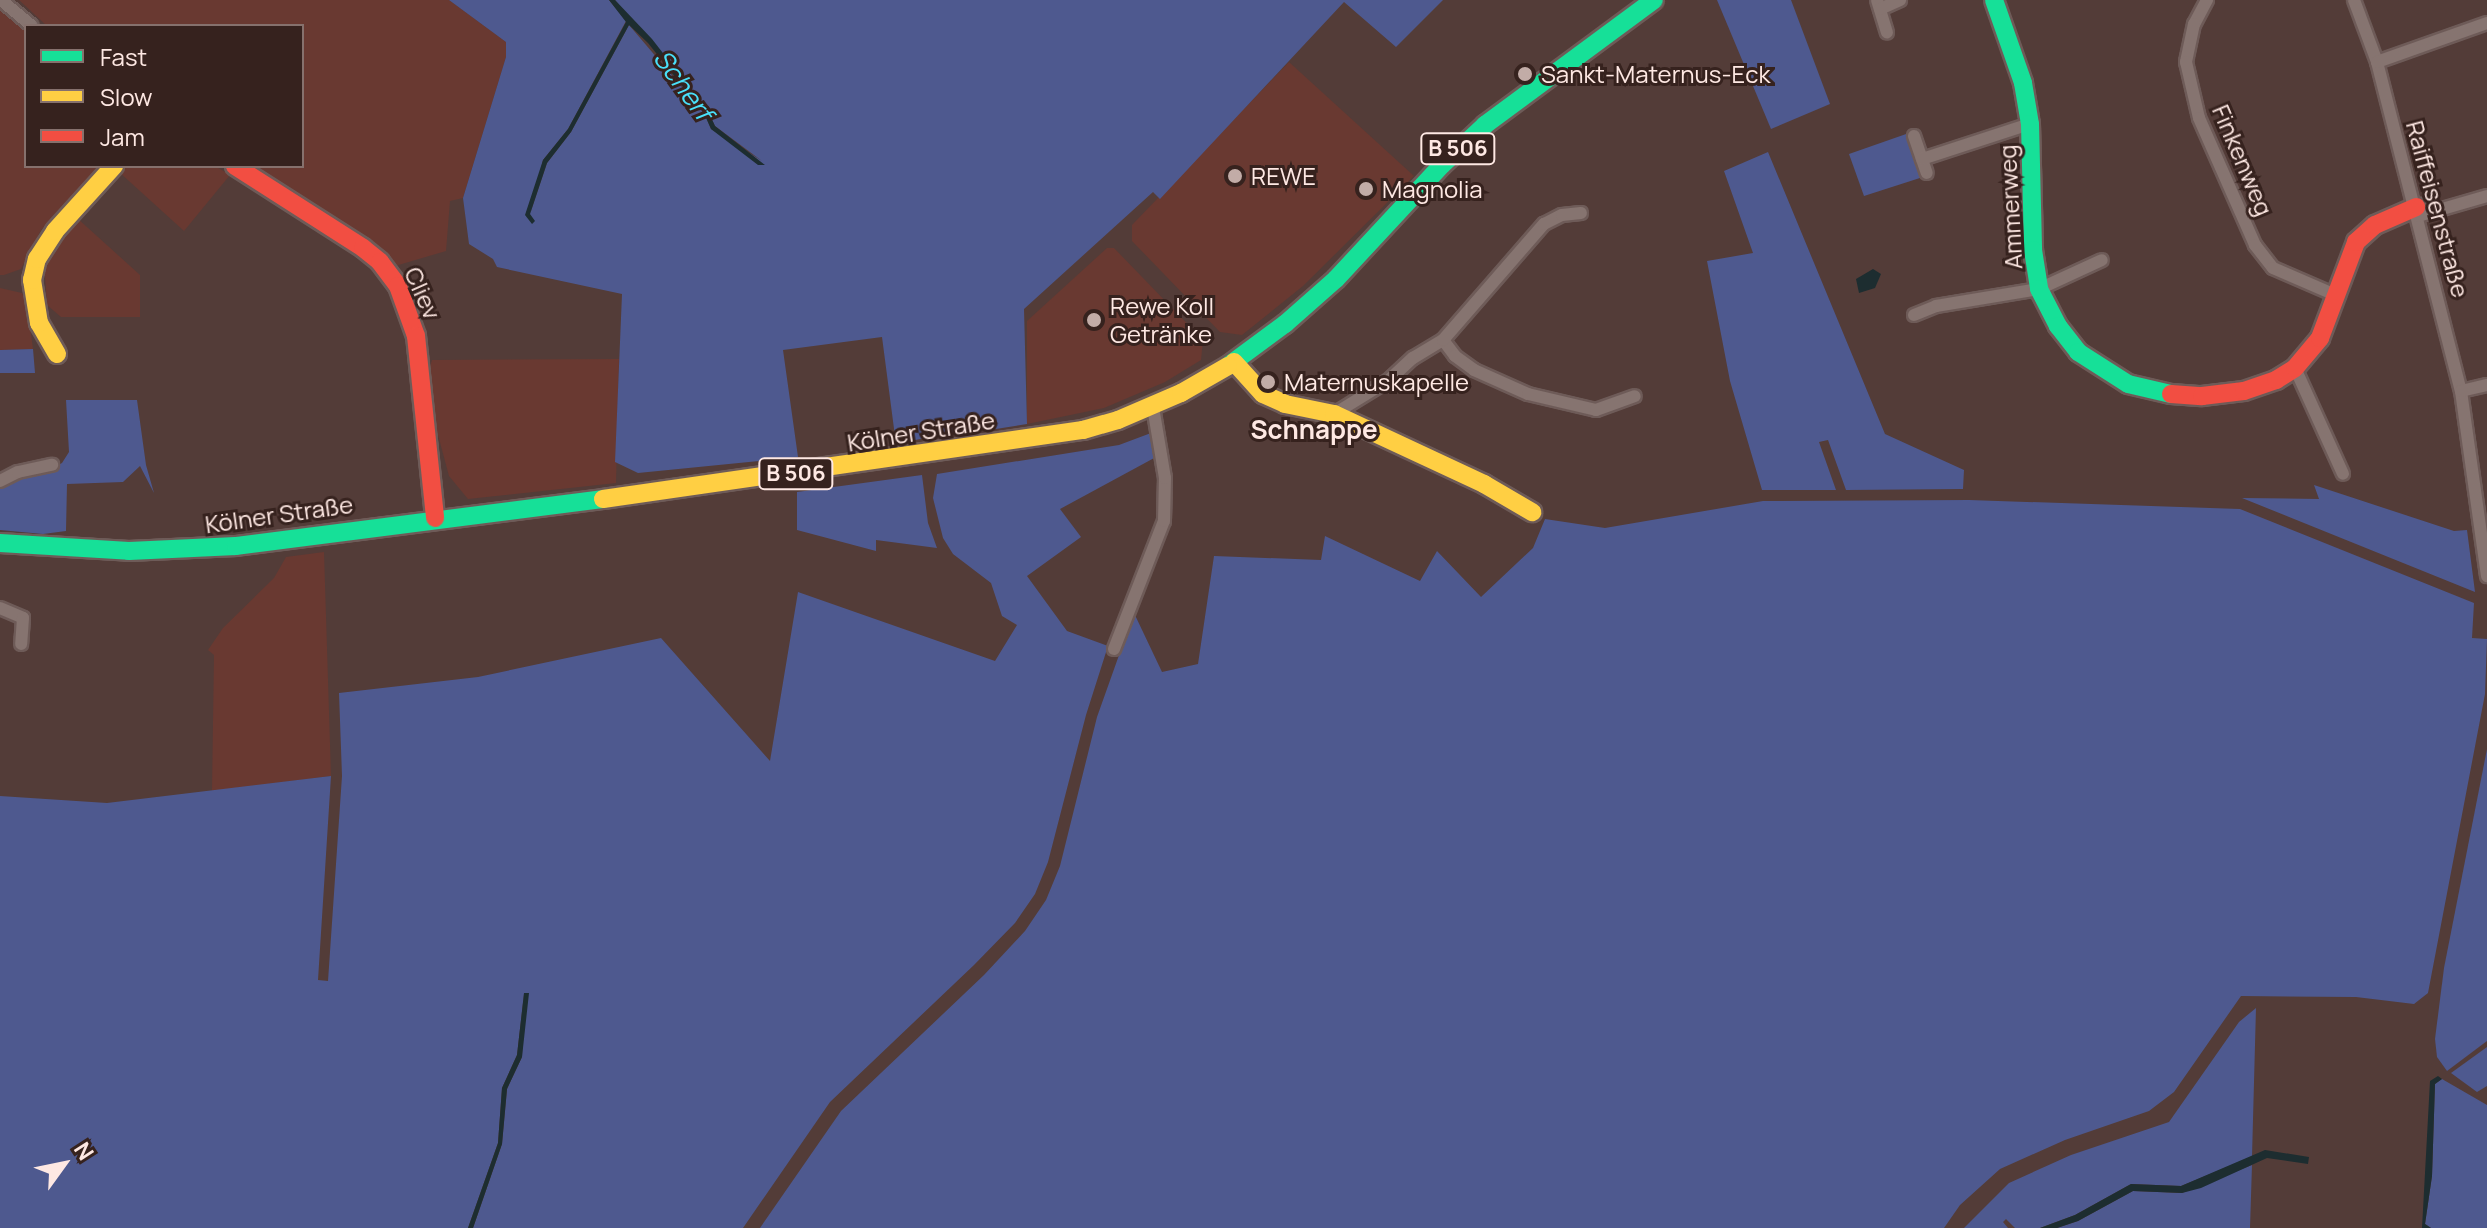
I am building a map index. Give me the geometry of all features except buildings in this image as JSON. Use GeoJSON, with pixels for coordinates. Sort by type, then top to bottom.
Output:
{"type":"FeatureCollection","features":[{"type":"Feature","properties":{"kind":"street"},"geometry":{"type":"LineString","coordinates":[[1,0],[30,24]]}},
{"type":"Feature","properties":{"kind":"street","name":"Kölner Straße"},"geometry":{"type":"LineString","coordinates":[[0,543],[129,551],[209,549],[793,474],[1083,430],[1153,407],[1234,362],[1336,279],[1434,173],[1485,125],[1654,0]]}},
{"type":"Feature","properties":{"kind":"street"},"geometry":{"type":"LineString","coordinates":[[1887,33],[1879,5],[1900,0]]}},
{"type":"Feature","properties":{"kind":"street","name":"Ammerweg"},"geometry":{"type":"LineString","coordinates":[[1994,0],[2023,83],[2030,124],[2033,250],[2039,289],[2058,326],[2078,352],[2128,384],[2166,394],[2202,396],[2244,391],[2276,380],[2295,368],[2320,338],[2356,242],[2375,225],[2417,212]]}},
{"type":"Feature","properties":{"kind":"street","name":"Finkenweg"},"geometry":{"type":"LineString","coordinates":[[2207,0],[2194,24],[2186,62],[2199,118],[2255,245],[2273,268],[2335,295]]}},
{"type":"Feature","properties":{"kind":"street","name":"Raiffeisenstraße"},"geometry":{"type":"LineString","coordinates":[[2354,0],[2377,62],[2461,391],[2487,576]]}},
{"type":"Feature","properties":{"kind":"street"},"geometry":{"type":"LineString","coordinates":[[2377,62],[2487,23]]}},
{"type":"Feature","properties":{"kind":"street","name":"Ammerweg"},"geometry":{"type":"LineString","coordinates":[[1922,159],[2030,124]]}},
{"type":"Feature","properties":{"kind":"street"},"geometry":{"type":"LineString","coordinates":[[1914,136],[1927,173]]}},
{"type":"Feature","properties":{"kind":"street"},"geometry":{"type":"LineString","coordinates":[[57,354],[39,323],[32,280],[37,259],[55,231],[112,168]]}},
{"type":"Feature","properties":{"kind":"street","name":"Cliev"},"geometry":{"type":"LineString","coordinates":[[238,168],[363,248],[380,262],[398,286],[416,336],[435,518]]}},
{"type":"Feature","properties":{"kind":"street"},"geometry":{"type":"LineString","coordinates":[[2417,212],[2487,196]]}},
{"type":"Feature","properties":{"kind":"street"},"geometry":{"type":"LineString","coordinates":[[1334,414],[1389,380],[1413,358],[1443,340],[1544,224],[1562,215],[1581,213]]}},
{"type":"Feature","properties":{"kind":"street","name":"Ammerweg"},"geometry":{"type":"LineString","coordinates":[[1914,315],[1936,306],[2039,289],[2102,260]]}},
{"type":"Feature","properties":{"kind":"street"},"geometry":{"type":"LineString","coordinates":[[1443,340],[1455,356],[1474,370],[1528,394],[1596,410],[1635,396]]}},
{"type":"Feature","properties":{"kind":"street"},"geometry":{"type":"LineString","coordinates":[[1234,362],[1263,394],[1285,404],[1334,414],[1484,484],[1532,512]]}},
{"type":"Feature","properties":{"kind":"street"},"geometry":{"type":"LineString","coordinates":[[2295,368],[2343,474]]}},
{"type":"Feature","properties":{"kind":"street"},"geometry":{"type":"LineString","coordinates":[[2461,391],[2487,385]]}},
{"type":"Feature","properties":{"kind":"street"},"geometry":{"type":"LineString","coordinates":[[1114,649],[1164,521],[1165,478],[1153,407]]}},
{"type":"Feature","properties":{"kind":"street"},"geometry":{"type":"LineString","coordinates":[[0,481],[18,472],[52,465]]}},
{"type":"Feature","properties":{"kind":"street"},"geometry":{"type":"LineString","coordinates":[[0,608],[23,618],[21,644]]}},
{"type":"Feature","properties":{"kind":"shaded area"},"geometry":{"type":"Polygon","coordinates":[[[19,0],[449,0],[506,42],[506,57],[463,198],[450,201],[446,251],[395,266],[386,256],[253,168],[304,168],[304,24],[45,24],[19,0]]]}},
{"type":"Feature","properties":{"kind":"shaded area"},"geometry":{"type":"Polygon","coordinates":[[[449,0],[609,0],[626,21],[568,129],[543,160],[530,214],[547,163],[571,132],[629,25],[704,113],[711,129],[762,161],[715,126],[708,111],[615,0],[1443,0],[1396,47],[1344,2],[1160,199],[1153,192],[1024,309],[1027,424],[996,429],[978,427],[896,444],[882,337],[783,350],[798,457],[638,473],[615,462],[622,294],[497,267],[493,259],[469,244],[463,198],[506,57],[506,42],[449,0]]]}},
{"type":"Feature","properties":{"kind":"shaded area"},"geometry":{"type":"Polygon","coordinates":[[[1717,0],[1791,0],[1830,104],[1771,129],[1717,0]]]}},
{"type":"Feature","properties":{"kind":"shaded area"},"geometry":{"type":"Polygon","coordinates":[[[0,8],[24,30],[24,168],[97,168],[41,230],[21,269],[0,275],[0,8]]]}},
{"type":"Feature","properties":{"kind":"shaded area"},"geometry":{"type":"Polygon","coordinates":[[[1289,62],[1414,176],[1303,286],[1242,335],[1220,332],[1132,241],[1132,225],[1289,62]]]}},
{"type":"Feature","properties":{"kind":"shaded area"},"geometry":{"type":"Polygon","coordinates":[[[1909,133],[1923,177],[1864,196],[1849,154],[1909,133]]]}},
{"type":"Feature","properties":{"kind":"shaded area"},"geometry":{"type":"Polygon","coordinates":[[[1768,152],[1885,434],[1964,470],[1963,489],[1846,490],[1828,440],[1819,442],[1836,490],[1762,490],[1730,381],[1707,261],[1753,253],[1724,171],[1768,152]]]}},
{"type":"Feature","properties":{"kind":"shaded area"},"geometry":{"type":"Polygon","coordinates":[[[122,168],[218,168],[230,175],[184,231],[119,172],[122,168]]]}},
{"type":"Feature","properties":{"kind":"shaded area"},"geometry":{"type":"Polygon","coordinates":[[[77,218],[140,275],[140,317],[61,317],[47,305],[44,262],[56,241],[77,218]]]}},
{"type":"Feature","properties":{"kind":"shaded area"},"geometry":{"type":"Polygon","coordinates":[[[1107,248],[1114,248],[1203,340],[1201,360],[1165,382],[1104,408],[1027,424],[1027,321],[1107,248]]]}},
{"type":"Feature","properties":{"kind":"shaded area"},"geometry":{"type":"Polygon","coordinates":[[[0,288],[22,293],[27,304],[33,349],[0,350],[0,288]]]}},
{"type":"Feature","properties":{"kind":"shaded area"},"geometry":{"type":"Polygon","coordinates":[[[33,349],[35,373],[0,373],[0,350],[33,349]]]}},
{"type":"Feature","properties":{"kind":"shaded area"},"geometry":{"type":"Polygon","coordinates":[[[619,359],[616,483],[468,499],[449,476],[434,420],[428,373],[432,360],[619,359]]]}},
{"type":"Feature","properties":{"kind":"shaded area"},"geometry":{"type":"Polygon","coordinates":[[[66,400],[137,400],[146,465],[154,493],[140,466],[123,482],[67,484],[66,531],[43,534],[0,530],[0,487],[19,477],[53,468],[62,463],[69,452],[66,400]]]}},
{"type":"Feature","properties":{"kind":"shaded area"},"geometry":{"type":"Polygon","coordinates":[[[1151,433],[1156,457],[1060,509],[1081,537],[1027,576],[1067,631],[1108,646],[1086,715],[1048,862],[1035,894],[1015,923],[974,965],[830,1102],[743,1228],[473,1228],[502,1144],[507,1089],[522,1057],[524,994],[517,1055],[502,1088],[498,1143],[468,1228],[0,1228],[0,796],[107,803],[331,776],[318,980],[328,981],[342,776],[339,693],[478,677],[661,638],[770,761],[798,592],[995,661],[1017,625],[1002,616],[991,583],[953,554],[943,538],[933,498],[937,474],[1119,445],[1151,433]]]}},
{"type":"Feature","properties":{"kind":"shaded area"},"geometry":{"type":"Polygon","coordinates":[[[922,475],[928,523],[937,548],[876,540],[876,551],[797,530],[797,492],[922,475]]]}},
{"type":"Feature","properties":{"kind":"shaded area"},"geometry":{"type":"Polygon","coordinates":[[[2314,485],[2454,531],[2467,530],[2475,592],[2242,498],[2319,499],[2314,485]]]}},
{"type":"Feature","properties":{"kind":"shaded area"},"geometry":{"type":"Polygon","coordinates":[[[1969,500],[2240,509],[2474,603],[2472,638],[2487,639],[2485,694],[2428,993],[2414,1004],[2356,997],[2241,996],[2174,1092],[2149,1111],[2065,1140],[2000,1169],[1960,1205],[1944,1228],[760,1228],[841,1111],[984,975],[1025,931],[1046,900],[1060,866],[1097,717],[1134,613],[1162,672],[1198,664],[1214,556],[1321,560],[1325,536],[1420,581],[1437,551],[1481,597],[1533,548],[1545,519],[1605,528],[1763,501],[1969,500]]]}},
{"type":"Feature","properties":{"kind":"shaded area"},"geometry":{"type":"Polygon","coordinates":[[[324,552],[331,776],[212,791],[214,655],[208,650],[223,628],[274,578],[286,557],[324,552]]]}},
{"type":"Feature","properties":{"kind":"shaded area"},"geometry":{"type":"Polygon","coordinates":[[[2487,749],[2487,1041],[2447,1071],[2437,1057],[2435,1039],[2444,968],[2487,749]]]}},
{"type":"Feature","properties":{"kind":"shaded area"},"geometry":{"type":"Polygon","coordinates":[[[2256,1008],[2252,1157],[2181,1186],[2131,1184],[2075,1215],[2040,1228],[2015,1228],[2006,1219],[2003,1222],[2008,1228],[1964,1228],[2009,1183],[2071,1155],[2169,1122],[2239,1022],[2256,1008]]]}},
{"type":"Feature","properties":{"kind":"shaded area"},"geometry":{"type":"Polygon","coordinates":[[[2487,1047],[2487,1086],[2477,1092],[2451,1073],[2487,1047]]]}},
{"type":"Feature","properties":{"kind":"shaded area"},"geometry":{"type":"Polygon","coordinates":[[[2442,1079],[2487,1105],[2487,1228],[2431,1228],[2425,1224],[2432,1176],[2435,1084],[2442,1079]]]}},
{"type":"Feature","properties":{"kind":"shaded area"},"geometry":{"type":"Polygon","coordinates":[[[2252,1165],[2250,1228],[2057,1228],[2078,1221],[2133,1191],[2182,1193],[2252,1165]]]}},
{"type":"Feature","properties":{"kind":"water","name":"Scherf"},"geometry":{"type":"Polygon","coordinates":[[[609,0],[615,0],[652,39],[708,111],[715,126],[765,165],[758,165],[711,129],[704,113],[648,43],[629,25],[571,132],[547,163],[530,214],[535,221],[532,224],[525,215],[543,160],[568,129],[626,22],[609,0]]]}},
{"type":"Feature","properties":{"kind":"water"},"geometry":{"type":"Polygon","coordinates":[[[1873,269],[1881,274],[1875,288],[1859,293],[1856,279],[1873,269]]]}},
{"type":"Feature","properties":{"kind":"water"},"geometry":{"type":"Polygon","coordinates":[[[524,993],[529,993],[522,1057],[507,1089],[502,1144],[473,1228],[468,1228],[498,1143],[502,1088],[517,1055],[524,993]]]}},
{"type":"Feature","properties":{"kind":"water"},"geometry":{"type":"Polygon","coordinates":[[[2438,1076],[2442,1079],[2435,1084],[2432,1176],[2425,1224],[2431,1228],[2422,1228],[2430,1081],[2438,1076]]]}},
{"type":"Feature","properties":{"kind":"water"},"geometry":{"type":"Polygon","coordinates":[[[2265,1150],[2309,1157],[2308,1164],[2267,1158],[2201,1188],[2182,1193],[2133,1191],[2078,1221],[2057,1228],[2040,1228],[2075,1215],[2131,1184],[2181,1186],[2265,1150]]]}},
{"type":"Feature","properties":{"kind":"traffic: fast"},"geometry":{"type":"LineString","coordinates":[[1228,366],[1285,324],[1336,279],[1442,165],[1485,125],[1654,0]]}},
{"type":"Feature","properties":{"kind":"traffic: fast"},"geometry":{"type":"LineString","coordinates":[[1994,0],[2023,83],[2030,124],[2033,250],[2039,289],[2058,326],[2078,352],[2128,384],[2171,394]]}},
{"type":"Feature","properties":{"kind":"traffic: fast"},"geometry":{"type":"LineString","coordinates":[[0,543],[129,551],[236,546],[603,499]]}},
{"type":"Feature","properties":{"kind":"traffic: slow"},"geometry":{"type":"LineString","coordinates":[[57,354],[39,323],[32,280],[37,259],[55,231],[112,168]]}},
{"type":"Feature","properties":{"kind":"traffic: slow"},"geometry":{"type":"LineString","coordinates":[[1234,362],[1263,394],[1285,404],[1334,414],[1484,484],[1532,512]]}},
{"type":"Feature","properties":{"kind":"traffic: slow"},"geometry":{"type":"LineString","coordinates":[[603,499],[1083,430],[1118,420],[1181,393],[1228,366]]}},
{"type":"Feature","properties":{"kind":"traffic: jam"},"geometry":{"type":"LineString","coordinates":[[238,168],[363,248],[380,262],[398,286],[416,336],[435,518]]}},
{"type":"Feature","properties":{"kind":"traffic: jam"},"geometry":{"type":"LineString","coordinates":[[2171,394],[2202,396],[2244,391],[2276,380],[2295,368],[2320,338],[2356,242],[2375,225],[2416,207]]}},
{"type":"Feature","properties":{"kind":"place","name":"Sankt-Maternus-Eck"},"geometry":{"type":"Point","coordinates":[1525,74]}},
{"type":"Feature","properties":{"kind":"place","name":"REWE"},"geometry":{"type":"Point","coordinates":[1235,176]}},
{"type":"Feature","properties":{"kind":"place","name":"Magnolia"},"geometry":{"type":"Point","coordinates":[1366,189]}},
{"type":"Feature","properties":{"kind":"place","name":"Rewe Koll Getränke"},"geometry":{"type":"Point","coordinates":[1094,320]}},
{"type":"Feature","properties":{"kind":"place","name":"Maternuskapelle"},"geometry":{"type":"Point","coordinates":[1268,382]}},
{"type":"Feature","properties":{"kind":"district","name":"Schnappe"},"geometry":{"type":"Point","coordinates":[1314,430]}}]}
